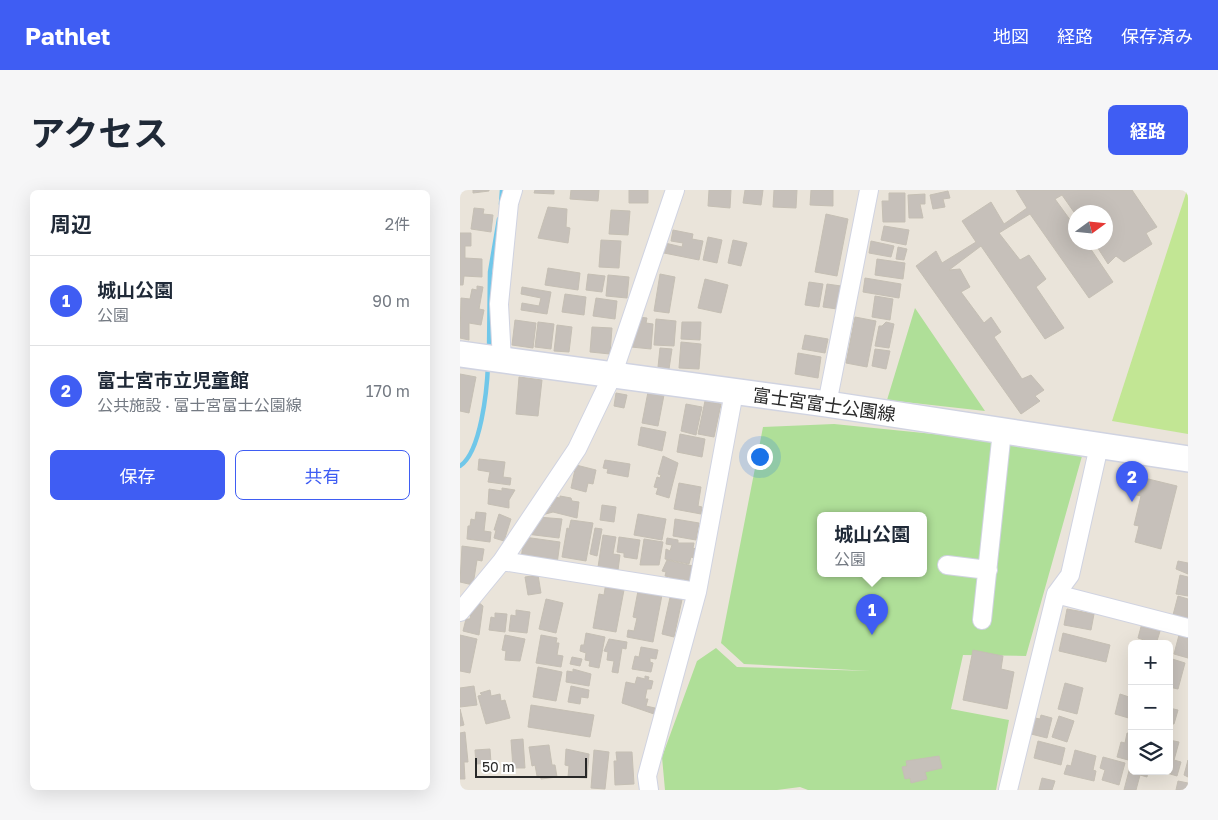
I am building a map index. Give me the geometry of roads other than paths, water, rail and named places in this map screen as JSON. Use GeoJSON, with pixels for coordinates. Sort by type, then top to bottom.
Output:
{"type":"FeatureCollection","features":[{"type":"Feature","properties":{"kind":"main road","name":"富士宮富士公園線"},"geometry":{"type":"LineString","coordinates":[[486,358],[827,404],[1188,459]]}},
{"type":"Feature","properties":{"kind":"street"},"geometry":{"type":"LineString","coordinates":[[486,358],[499,304],[509,203],[512,190]]}},
{"type":"Feature","properties":{"kind":"street"},"geometry":{"type":"LineString","coordinates":[[462,604],[502,561],[577,449],[612,376],[675,190]]}},
{"type":"Feature","properties":{"kind":"street"},"geometry":{"type":"LineString","coordinates":[[827,404],[869,190]]}},
{"type":"Feature","properties":{"kind":"street"},"geometry":{"type":"LineString","coordinates":[[649,790],[647,776],[697,592],[734,392]]}},
{"type":"Feature","properties":{"kind":"street"},"geometry":{"type":"LineString","coordinates":[[982,620],[1002,431]]}},
{"type":"Feature","properties":{"kind":"street"},"geometry":{"type":"LineString","coordinates":[[1008,790],[1056,594],[1070,575],[1099,446]]}},
{"type":"Feature","properties":{"kind":"street"},"geometry":{"type":"LineString","coordinates":[[502,561],[697,592]]}},
{"type":"Feature","properties":{"kind":"street"},"geometry":{"type":"LineString","coordinates":[[947,565],[988,570]]}},
{"type":"Feature","properties":{"kind":"street"},"geometry":{"type":"LineString","coordinates":[[1056,594],[1188,628]]}},
{"type":"Feature","properties":{"kind":"waterway"},"geometry":{"type":"LineString","coordinates":[[501,204],[502,190]]}},
{"type":"Feature","properties":{"kind":"waterway"},"geometry":{"type":"LineString","coordinates":[[489,350],[490,272],[499,219]]}},
{"type":"Feature","properties":{"kind":"waterway"},"geometry":{"type":"LineString","coordinates":[[460,466],[467,459],[473,448],[482,420],[488,365]]}},
{"type":"Feature","properties":{"kind":"place","name":"富士宮市立児童館"},"geometry":{"type":"Point","coordinates":[1132,502]}},
{"type":"Feature","properties":{"kind":"place","name":"城山公園"},"geometry":{"type":"Point","coordinates":[872,635]}}]}
